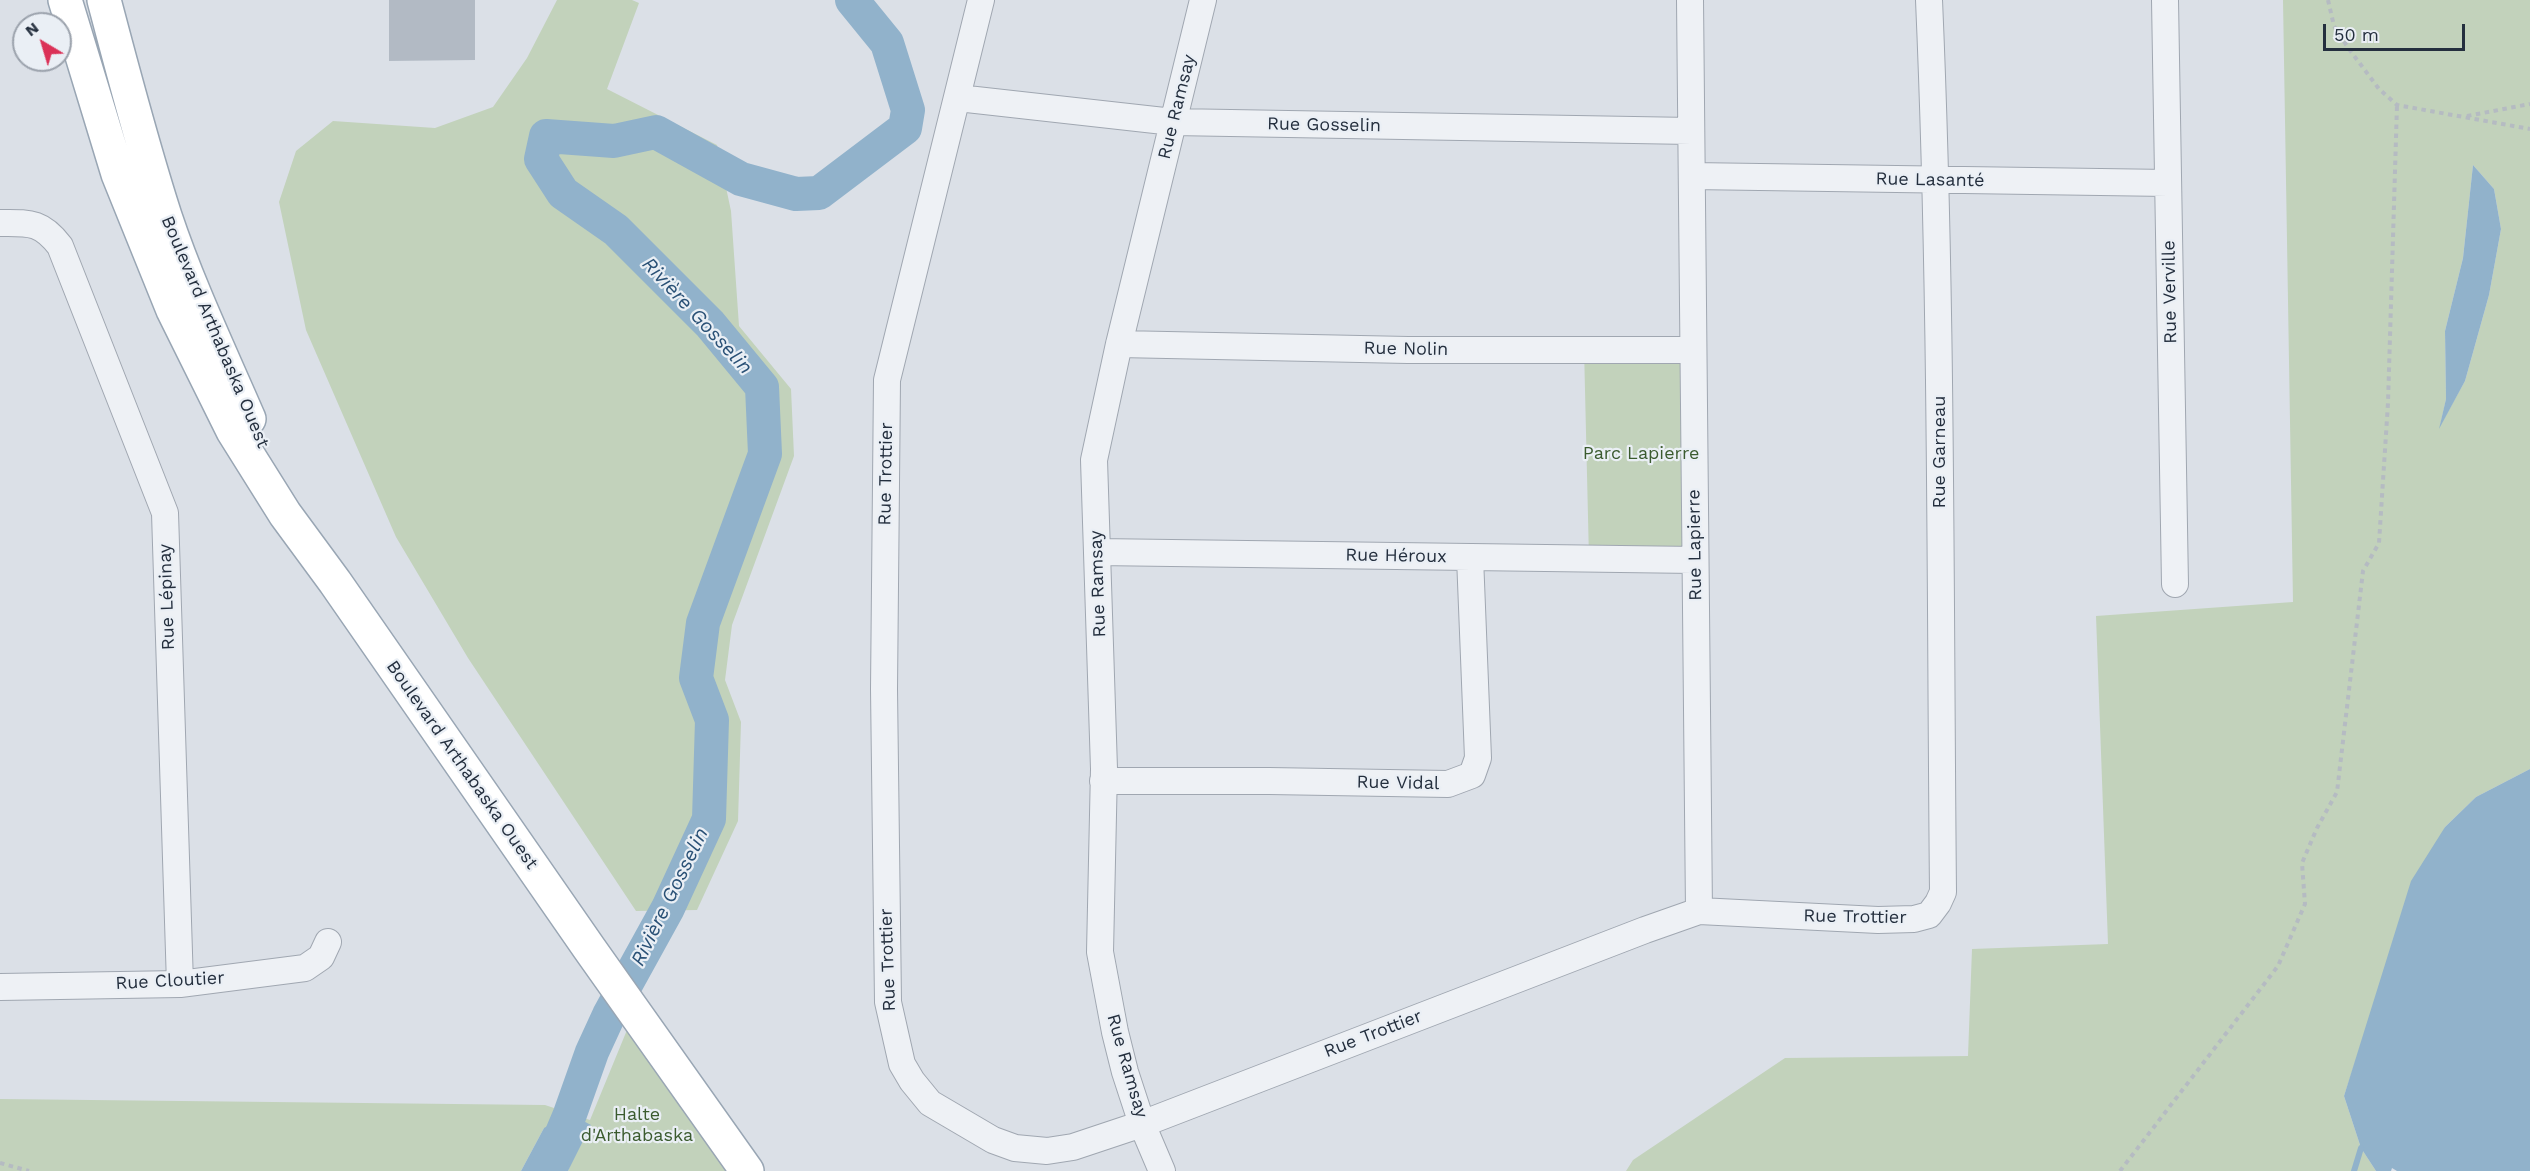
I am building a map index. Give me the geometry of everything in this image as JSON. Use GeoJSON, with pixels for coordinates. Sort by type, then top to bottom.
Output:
{"type":"FeatureCollection","features":[{"type":"Feature","properties":{"kind":"main road","name":"Boulevard Arthabaska Ouest"},"geometry":{"type":"LineString","coordinates":[[65,0],[118,174],[177,319],[204,376],[255,468],[747,1171]]}},
{"type":"Feature","properties":{"kind":"main road","name":"Boulevard Arthabaska Ouest"},"geometry":{"type":"LineString","coordinates":[[104,0],[133,111],[166,218],[199,302],[272,467],[335,582]]}},
{"type":"Feature","properties":{"kind":"street","name":"Rue Trottier"},"geometry":{"type":"LineString","coordinates":[[981,0],[888,380],[884,688],[888,1002],[902,1064],[930,1103],[993,1140],[1015,1148],[1047,1151],[1073,1147],[1143,1124],[1644,930],[1699,911],[1905,919],[1929,915],[1938,903]]}},
{"type":"Feature","properties":{"kind":"street","name":"Rue Ramsay"},"geometry":{"type":"LineString","coordinates":[[1162,1171],[1143,1124],[1115,1032],[1100,952],[1103,781],[1094,460],[1119,344],[1203,0]]}},
{"type":"Feature","properties":{"kind":"street","name":"Rue Lapierre"},"geometry":{"type":"LineString","coordinates":[[1690,0],[1699,911]]}},
{"type":"Feature","properties":{"kind":"street","name":"Rue Garneau"},"geometry":{"type":"LineString","coordinates":[[1929,0],[1937,180],[1943,880],[1943,892],[1938,903]]}},
{"type":"Feature","properties":{"kind":"street","name":"Rue Verville"},"geometry":{"type":"LineString","coordinates":[[2165,0],[2175,584]]}},
{"type":"Feature","properties":{"kind":"street","name":"Rue Gosselin"},"geometry":{"type":"LineString","coordinates":[[958,98],[1173,122],[1691,131]]}},
{"type":"Feature","properties":{"kind":"street","name":"Rue Lasanté"},"geometry":{"type":"LineString","coordinates":[[1692,177],[2168,183]]}},
{"type":"Feature","properties":{"kind":"street","name":"Rue Lépinay"},"geometry":{"type":"LineString","coordinates":[[0,223],[32,223],[50,233],[60,246],[165,513],[180,984]]}},
{"type":"Feature","properties":{"kind":"street","name":"Rue Nolin"},"geometry":{"type":"LineString","coordinates":[[1119,344],[1420,350],[1693,350]]}},
{"type":"Feature","properties":{"kind":"street","name":"Rue Héroux"},"geometry":{"type":"LineString","coordinates":[[1097,552],[1695,560]]}},
{"type":"Feature","properties":{"kind":"street","name":"Rue Vidal"},"geometry":{"type":"LineString","coordinates":[[1103,781],[1269,780],[1448,784],[1472,775],[1478,758],[1470,557]]}},
{"type":"Feature","properties":{"kind":"street","name":"Rue Cloutier"},"geometry":{"type":"LineString","coordinates":[[0,987],[180,984],[305,968],[321,957],[328,942]]}},
{"type":"Feature","properties":{"kind":"path"},"geometry":{"type":"LineString","coordinates":[[2328,0],[2334,26],[2349,49],[2379,89],[2397,105],[2530,129]]}},
{"type":"Feature","properties":{"kind":"path"},"geometry":{"type":"LineString","coordinates":[[2463,117],[2530,104]]}},
{"type":"Feature","properties":{"kind":"path"},"geometry":{"type":"LineString","coordinates":[[2120,1171],[2278,966],[2305,904],[2302,862],[2337,792],[2363,571],[2379,543],[2388,403],[2397,105]]}},
{"type":"Feature","properties":{"kind":"path"},"geometry":{"type":"LineString","coordinates":[[0,1163],[29,1171]]}},
{"type":"Feature","properties":{"kind":"green space"},"geometry":{"type":"Polygon","coordinates":[[[557,0],[632,0],[639,3],[607,89],[717,145],[731,211],[739,326],[791,389],[794,456],[732,625],[725,680],[741,722],[738,821],[697,910],[636,911],[468,658],[396,537],[306,330],[279,202],[296,151],[333,121],[435,128],[493,107],[527,58],[557,0]]]}},
{"type":"Feature","properties":{"kind":"green space"},"geometry":{"type":"Polygon","coordinates":[[[2283,0],[2530,0],[2530,769],[2476,797],[2445,827],[2370,1017],[2344,1096],[2361,1148],[2376,1171],[1626,1171],[1633,1160],[1785,1058],[1968,1056],[1972,949],[2108,944],[2096,616],[2293,602],[2283,0]],[[2473,165],[2463,258],[2445,331],[2446,399],[2440,426],[2465,381],[2489,295],[2501,229],[2494,189],[2473,165]]]}},
{"type":"Feature","properties":{"kind":"green space","name":"Parc Lapierre"},"geometry":{"type":"Polygon","coordinates":[[[1584,348],[1693,350],[1695,560],[1589,559],[1584,348]]]}},
{"type":"Feature","properties":{"kind":"green space","name":"Halte d'Arthabaska"},"geometry":{"type":"Polygon","coordinates":[[[627,1030],[728,1171],[568,1171],[570,1166],[544,1128],[521,1171],[0,1171],[0,1099],[545,1105],[590,1120],[627,1030]]]}},
{"type":"Feature","properties":{"kind":"water"},"geometry":{"type":"Polygon","coordinates":[[[2473,165],[2494,189],[2501,229],[2489,295],[2465,381],[2439,429],[2446,399],[2445,331],[2463,258],[2473,165]]]}},
{"type":"Feature","properties":{"kind":"water"},"geometry":{"type":"Polygon","coordinates":[[[2530,769],[2530,1171],[2397,1171],[2392,1168],[2391,1171],[2376,1171],[2361,1148],[2344,1096],[2411,881],[2445,827],[2476,797],[2530,769]]]}},
{"type":"Feature","properties":{"kind":"water"},"geometry":{"type":"Polygon","coordinates":[[[570,1114],[591,1125],[568,1171],[521,1171],[544,1128],[570,1114]]]}},
{"type":"Feature","properties":{"kind":"building"},"geometry":{"type":"Polygon","coordinates":[[[389,0],[475,0],[475,60],[389,61],[389,0]]]}},
{"type":"Feature","properties":{"kind":"waterway","name":"Rivière Gosselin"},"geometry":{"type":"LineString","coordinates":[[546,1171],[570,1114],[592,1052],[609,1015],[668,908],[709,819],[712,720],[696,678],[703,623],[765,454],[762,387],[710,324],[616,230],[563,193],[541,159],[546,136],[614,141],[656,132],[741,179],[796,194],[819,193],[905,128],[908,110],[887,43],[852,0]]}},
{"type":"Feature","properties":{"kind":"waterway"},"geometry":{"type":"LineString","coordinates":[[2354,1171],[2361,1148]]}}]}
